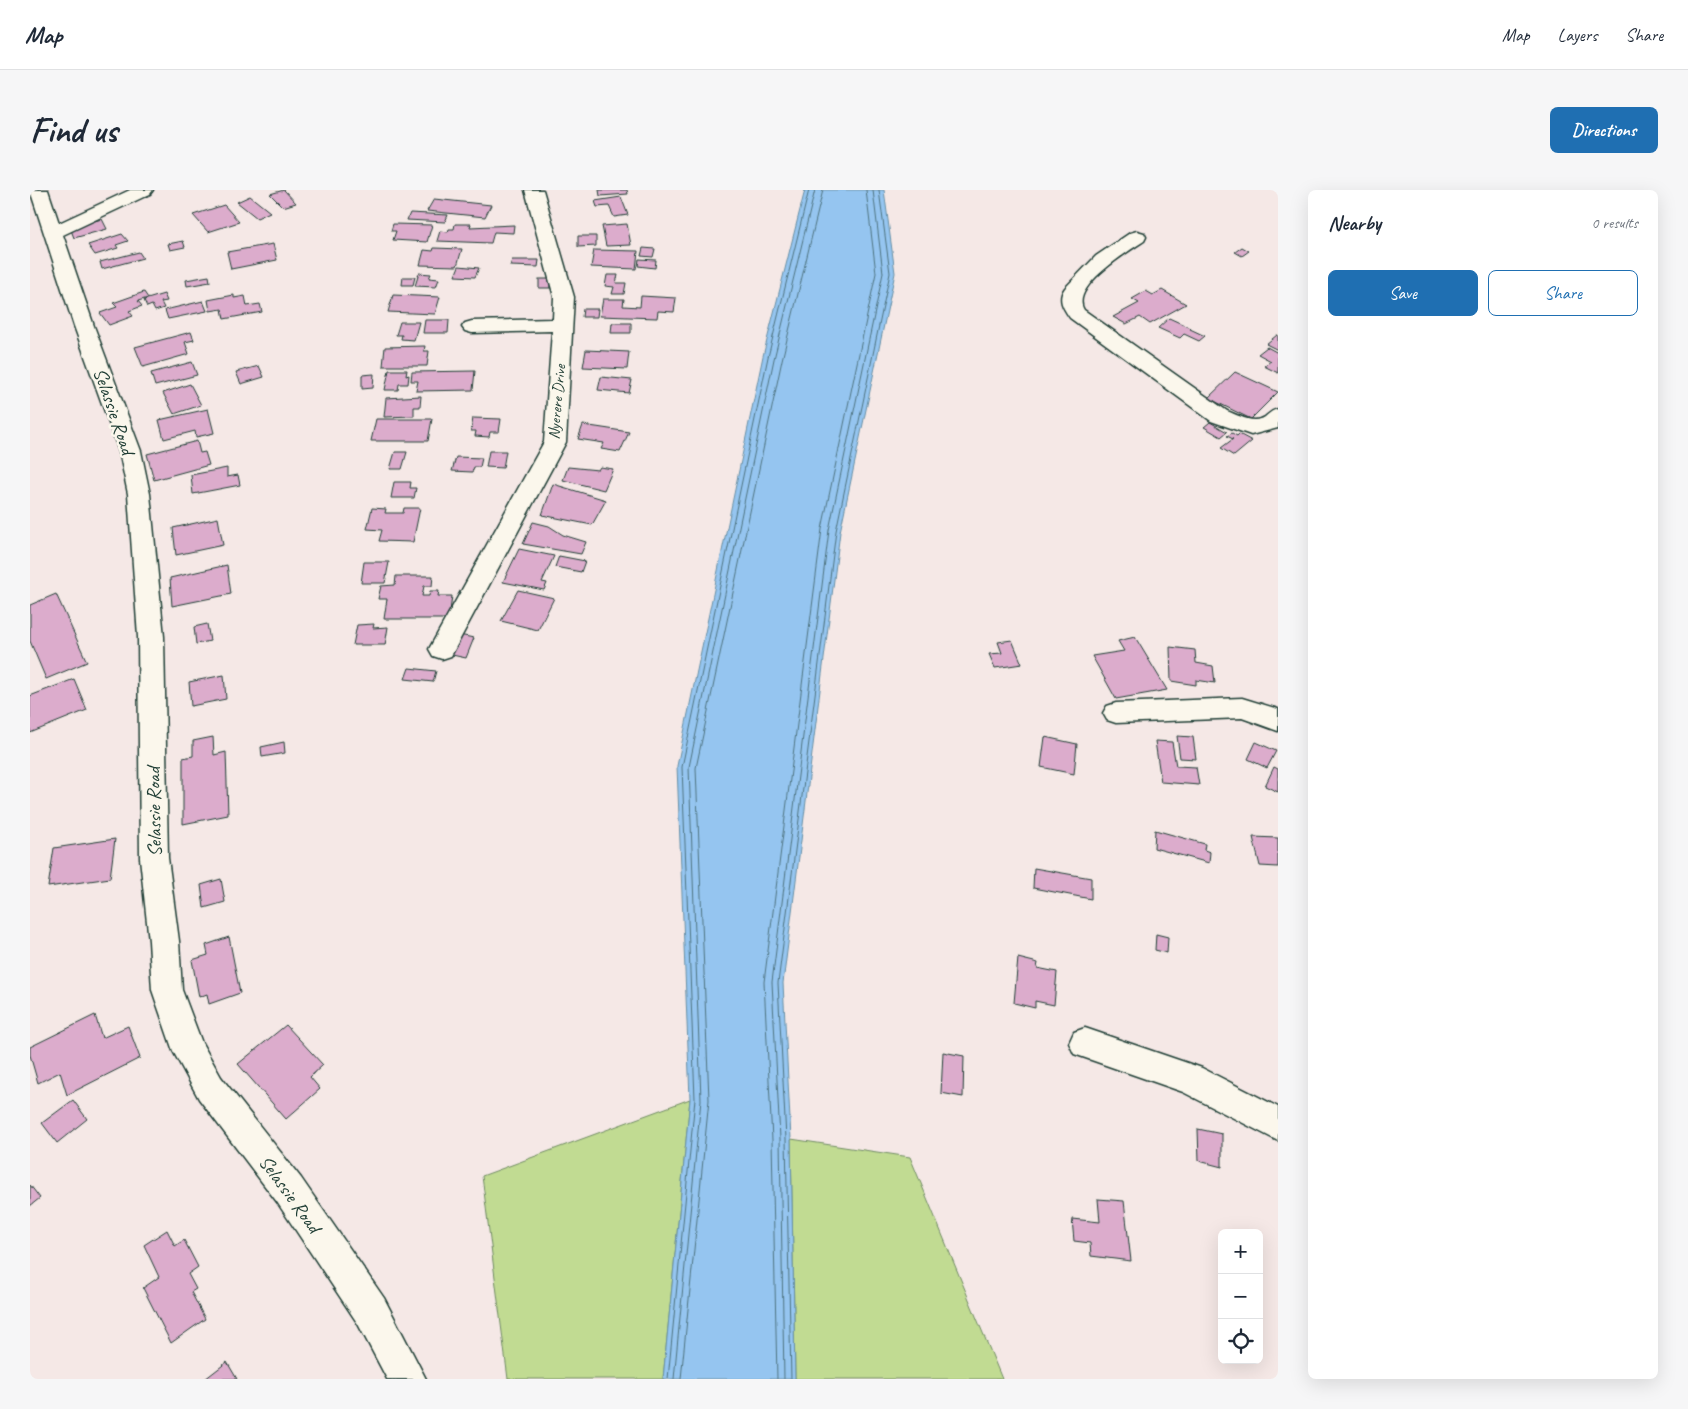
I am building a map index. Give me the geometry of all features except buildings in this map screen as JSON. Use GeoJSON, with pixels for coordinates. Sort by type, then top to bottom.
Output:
{"type":"FeatureCollection","features":[{"type":"Feature","properties":{"kind":"street","name":"Selassie Road"},"geometry":{"type":"LineString","coordinates":[[39,190],[84,326],[130,451],[139,494],[151,637],[154,858],[164,941],[166,990],[189,1051],[210,1088],[289,1190],[370,1310],[407,1379]]}},
{"type":"Feature","properties":{"kind":"street"},"geometry":{"type":"LineString","coordinates":[[53,233],[144,190]]}},
{"type":"Feature","properties":{"kind":"street","name":"Nyerere Drive"},"geometry":{"type":"LineString","coordinates":[[442,649],[555,442],[564,297],[534,190]]}},
{"type":"Feature","properties":{"kind":"street"},"geometry":{"type":"LineString","coordinates":[[1137,237],[1103,260],[1072,292],[1071,305],[1077,314],[1219,416],[1251,428],[1271,423],[1278,416]]}},
{"type":"Feature","properties":{"kind":"street"},"geometry":{"type":"LineString","coordinates":[[472,327],[563,326]]}},
{"type":"Feature","properties":{"kind":"street"},"geometry":{"type":"LineString","coordinates":[[1116,714],[1242,708],[1278,720]]}},
{"type":"Feature","properties":{"kind":"street"},"geometry":{"type":"LineString","coordinates":[[1085,1043],[1191,1079],[1278,1125]]}},
{"type":"Feature","properties":{"kind":"green space"},"geometry":{"type":"Polygon","coordinates":[[[690,1099],[663,1379],[508,1379],[482,1176],[690,1099]]]}},
{"type":"Feature","properties":{"kind":"green space"},"geometry":{"type":"Polygon","coordinates":[[[791,1139],[910,1157],[1002,1379],[795,1379],[791,1139]]]}},
{"type":"Feature","properties":{"kind":"water"},"geometry":{"type":"Polygon","coordinates":[[[805,190],[884,190],[895,273],[840,532],[783,983],[791,1139],[795,1379],[663,1379],[690,1099],[677,766],[763,356],[805,190]]]}}]}
